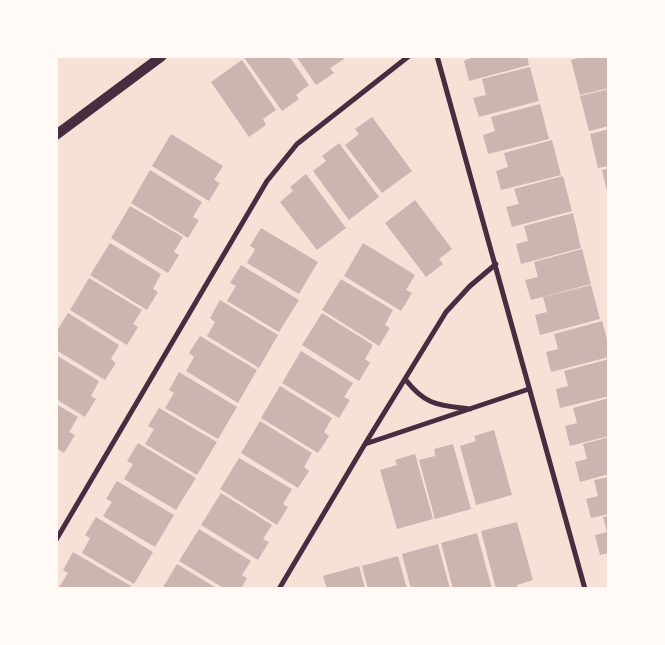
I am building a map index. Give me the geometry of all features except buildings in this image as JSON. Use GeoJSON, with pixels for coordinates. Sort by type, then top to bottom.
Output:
{"type":"FeatureCollection","features":[{"type":"Feature","properties":{"kind":"main road"},"geometry":{"type":"LineString","coordinates":[[56,135],[156,58]]}},
{"type":"Feature","properties":{"kind":"street"},"geometry":{"type":"LineString","coordinates":[[56,540],[267,181],[296,144],[409,56]]}},
{"type":"Feature","properties":{"kind":"street"},"geometry":{"type":"LineString","coordinates":[[437,56],[585,589]]}},
{"type":"Feature","properties":{"kind":"street"},"geometry":{"type":"LineString","coordinates":[[279,589],[446,312],[470,286],[496,264]]}},
{"type":"Feature","properties":{"kind":"street"},"geometry":{"type":"LineString","coordinates":[[405,379],[414,391],[434,404],[473,409]]}},
{"type":"Feature","properties":{"kind":"street"},"geometry":{"type":"LineString","coordinates":[[365,444],[529,389]]}}]}
